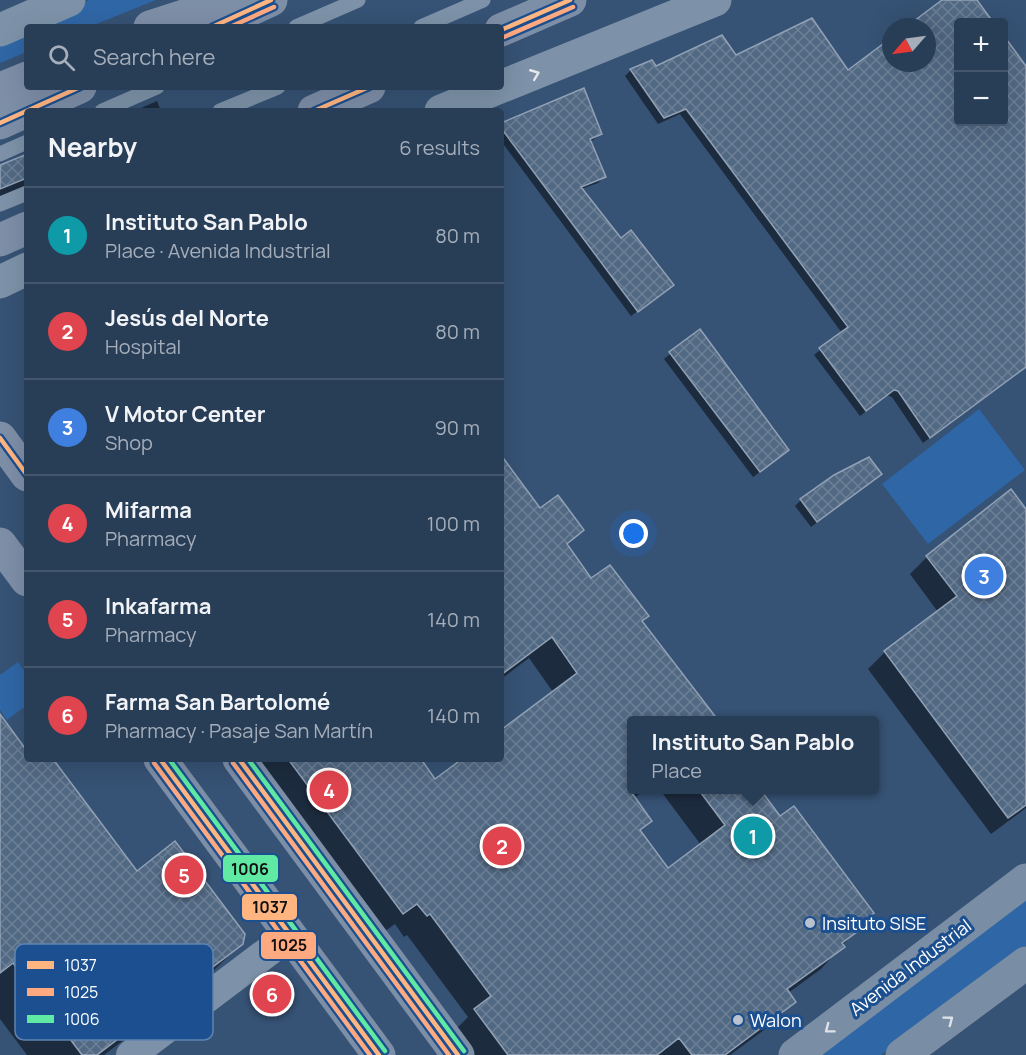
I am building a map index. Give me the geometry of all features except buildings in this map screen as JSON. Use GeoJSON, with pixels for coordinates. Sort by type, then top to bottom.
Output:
{"type":"FeatureCollection","features":[{"type":"Feature","properties":{"kind":"main road"},"geometry":{"type":"LineString","coordinates":[[159,24],[233,0]]}},
{"type":"Feature","properties":{"kind":"main road"},"geometry":{"type":"LineString","coordinates":[[219,24],[271,0]]}},
{"type":"Feature","properties":{"kind":"main road"},"geometry":{"type":"LineString","coordinates":[[504,29],[570,0]]}},
{"type":"Feature","properties":{"kind":"main road"},"geometry":{"type":"LineString","coordinates":[[0,89],[24,79]]}},
{"type":"Feature","properties":{"kind":"main road"},"geometry":{"type":"LineString","coordinates":[[33,108],[73,90]]}},
{"type":"Feature","properties":{"kind":"main road"},"geometry":{"type":"LineString","coordinates":[[321,108],[362,90]]}},
{"type":"Feature","properties":{"kind":"main road"},"geometry":{"type":"LineString","coordinates":[[0,123],[24,112]]}},
{"type":"Feature","properties":{"kind":"main road"},"geometry":{"type":"LineString","coordinates":[[0,240],[24,229]]}},
{"type":"Feature","properties":{"kind":"main road"},"geometry":{"type":"LineString","coordinates":[[0,438],[24,471]]}},
{"type":"Feature","properties":{"kind":"main road"},"geometry":{"type":"LineString","coordinates":[[0,544],[24,576]]}},
{"type":"Feature","properties":{"kind":"main road"},"geometry":{"type":"LineString","coordinates":[[162,762],[379,1055]]}},
{"type":"Feature","properties":{"kind":"main road"},"geometry":{"type":"LineString","coordinates":[[241,762],[458,1055]]}},
{"type":"Feature","properties":{"kind":"main road","name":"Avenida Industrial"},"geometry":{"type":"LineString","coordinates":[[795,1055],[1026,880]]}},
{"type":"Feature","properties":{"kind":"main road"},"geometry":{"type":"LineString","coordinates":[[902,1055],[1026,963]]}},
{"type":"Feature","properties":{"kind":"street"},"geometry":{"type":"LineString","coordinates":[[0,30],[69,0]]}},
{"type":"Feature","properties":{"kind":"street"},"geometry":{"type":"LineString","coordinates":[[504,85],[715,0]]}},
{"type":"Feature","properties":{"kind":"street"},"geometry":{"type":"LineString","coordinates":[[448,108],[493,90]]}},
{"type":"Feature","properties":{"kind":"street"},"geometry":{"type":"LineString","coordinates":[[0,282],[24,270]]}},
{"type":"Feature","properties":{"kind":"street"},"geometry":{"type":"LineString","coordinates":[[213,993],[290,935]]}},
{"type":"Feature","properties":{"kind":"street"},"geometry":{"type":"LineString","coordinates":[[130,1055],[150,1040]]}},
{"type":"Feature","properties":{"kind":"lane"},"geometry":{"type":"LineString","coordinates":[[303,24],[358,0]]}},
{"type":"Feature","properties":{"kind":"lane"},"geometry":{"type":"LineString","coordinates":[[428,24],[483,0]]}},
{"type":"Feature","properties":{"kind":"lane"},"geometry":{"type":"LineString","coordinates":[[109,108],[150,90]]}},
{"type":"Feature","properties":{"kind":"lane"},"geometry":{"type":"LineString","coordinates":[[227,108],[271,90]]}},
{"type":"Feature","properties":{"kind":"lane"},"geometry":{"type":"LineString","coordinates":[[0,154],[24,143]]}},
{"type":"Feature","properties":{"kind":"lane"},"geometry":{"type":"LineString","coordinates":[[0,204],[24,194]]}},
{"type":"Feature","properties":{"kind":"shaded area"},"geometry":{"type":"Polygon","coordinates":[[[89,0],[156,0],[96,24],[36,24],[89,0]]]}},
{"type":"Feature","properties":{"kind":"shaded area"},"geometry":{"type":"Polygon","coordinates":[[[24,29],[24,53],[0,63],[0,40],[24,29]]]}},
{"type":"Feature","properties":{"kind":"shaded area"},"geometry":{"type":"Polygon","coordinates":[[[979,409],[1025,470],[928,544],[882,484],[979,409]]]}},
{"type":"Feature","properties":{"kind":"shaded area"},"geometry":{"type":"Polygon","coordinates":[[[18,662],[24,670],[24,707],[7,720],[0,710],[0,675],[18,662]]]}},
{"type":"Feature","properties":{"kind":"shaded area"},"geometry":{"type":"Polygon","coordinates":[[[1026,895],[1026,946],[881,1055],[814,1055],[1026,895]]]}},
{"type":"Feature","properties":{"kind":"transit line","name":"1037"},"geometry":{"type":"LineString","coordinates":[[219,24],[271,0]]}},
{"type":"Feature","properties":{"kind":"transit line","name":"1037"},"geometry":{"type":"LineString","coordinates":[[504,29],[570,0]]}},
{"type":"Feature","properties":{"kind":"transit line","name":"1025"},"geometry":{"type":"LineString","coordinates":[[237,24],[274,7]]}},
{"type":"Feature","properties":{"kind":"transit line","name":"1025"},"geometry":{"type":"LineString","coordinates":[[504,37],[573,7]]}},
{"type":"Feature","properties":{"kind":"transit line","name":"1037"},"geometry":{"type":"LineString","coordinates":[[33,108],[73,90]]}},
{"type":"Feature","properties":{"kind":"transit line","name":"1037"},"geometry":{"type":"LineString","coordinates":[[321,108],[362,90]]}},
{"type":"Feature","properties":{"kind":"transit line","name":"1037"},"geometry":{"type":"LineString","coordinates":[[0,123],[24,112]]}},
{"type":"Feature","properties":{"kind":"transit line","name":"1037"},"geometry":{"type":"LineString","coordinates":[[0,438],[24,471]]}},
{"type":"Feature","properties":{"kind":"transit line","name":"1037"},"geometry":{"type":"LineString","coordinates":[[162,762],[379,1055]]}},
{"type":"Feature","properties":{"kind":"transit line","name":"1006"},"geometry":{"type":"LineString","coordinates":[[171,762],[385,1051]]}},
{"type":"Feature","properties":{"kind":"transit line","name":"1037"},"geometry":{"type":"LineString","coordinates":[[241,762],[458,1055]]}},
{"type":"Feature","properties":{"kind":"transit line","name":"1006"},"geometry":{"type":"LineString","coordinates":[[250,762],[464,1051]]}},
{"type":"Feature","properties":{"kind":"transit line","name":"1025"},"geometry":{"type":"LineString","coordinates":[[154,763],[370,1055]]}},
{"type":"Feature","properties":{"kind":"transit line","name":"1025"},"geometry":{"type":"LineString","coordinates":[[233,763],[449,1055]]}},
{"type":"Feature","properties":{"kind":"place","name":"V Motor Center"},"geometry":{"type":"Point","coordinates":[984,576]}},
{"type":"Feature","properties":{"kind":"place","name":"Mifarma"},"geometry":{"type":"Point","coordinates":[329,790]}},
{"type":"Feature","properties":{"kind":"place","name":"Instituto San Pablo"},"geometry":{"type":"Point","coordinates":[753,836]}},
{"type":"Feature","properties":{"kind":"place","name":"Jesús del Norte"},"geometry":{"type":"Point","coordinates":[502,846]}},
{"type":"Feature","properties":{"kind":"place","name":"Inkafarma"},"geometry":{"type":"Point","coordinates":[184,875]}},
{"type":"Feature","properties":{"kind":"place","name":"Insituto SISE"},"geometry":{"type":"Point","coordinates":[810,923]}},
{"type":"Feature","properties":{"kind":"place","name":"Farma San Bartolomé"},"geometry":{"type":"Point","coordinates":[272,994]}},
{"type":"Feature","properties":{"kind":"place","name":"Walon"},"geometry":{"type":"Point","coordinates":[738,1020]}}]}
